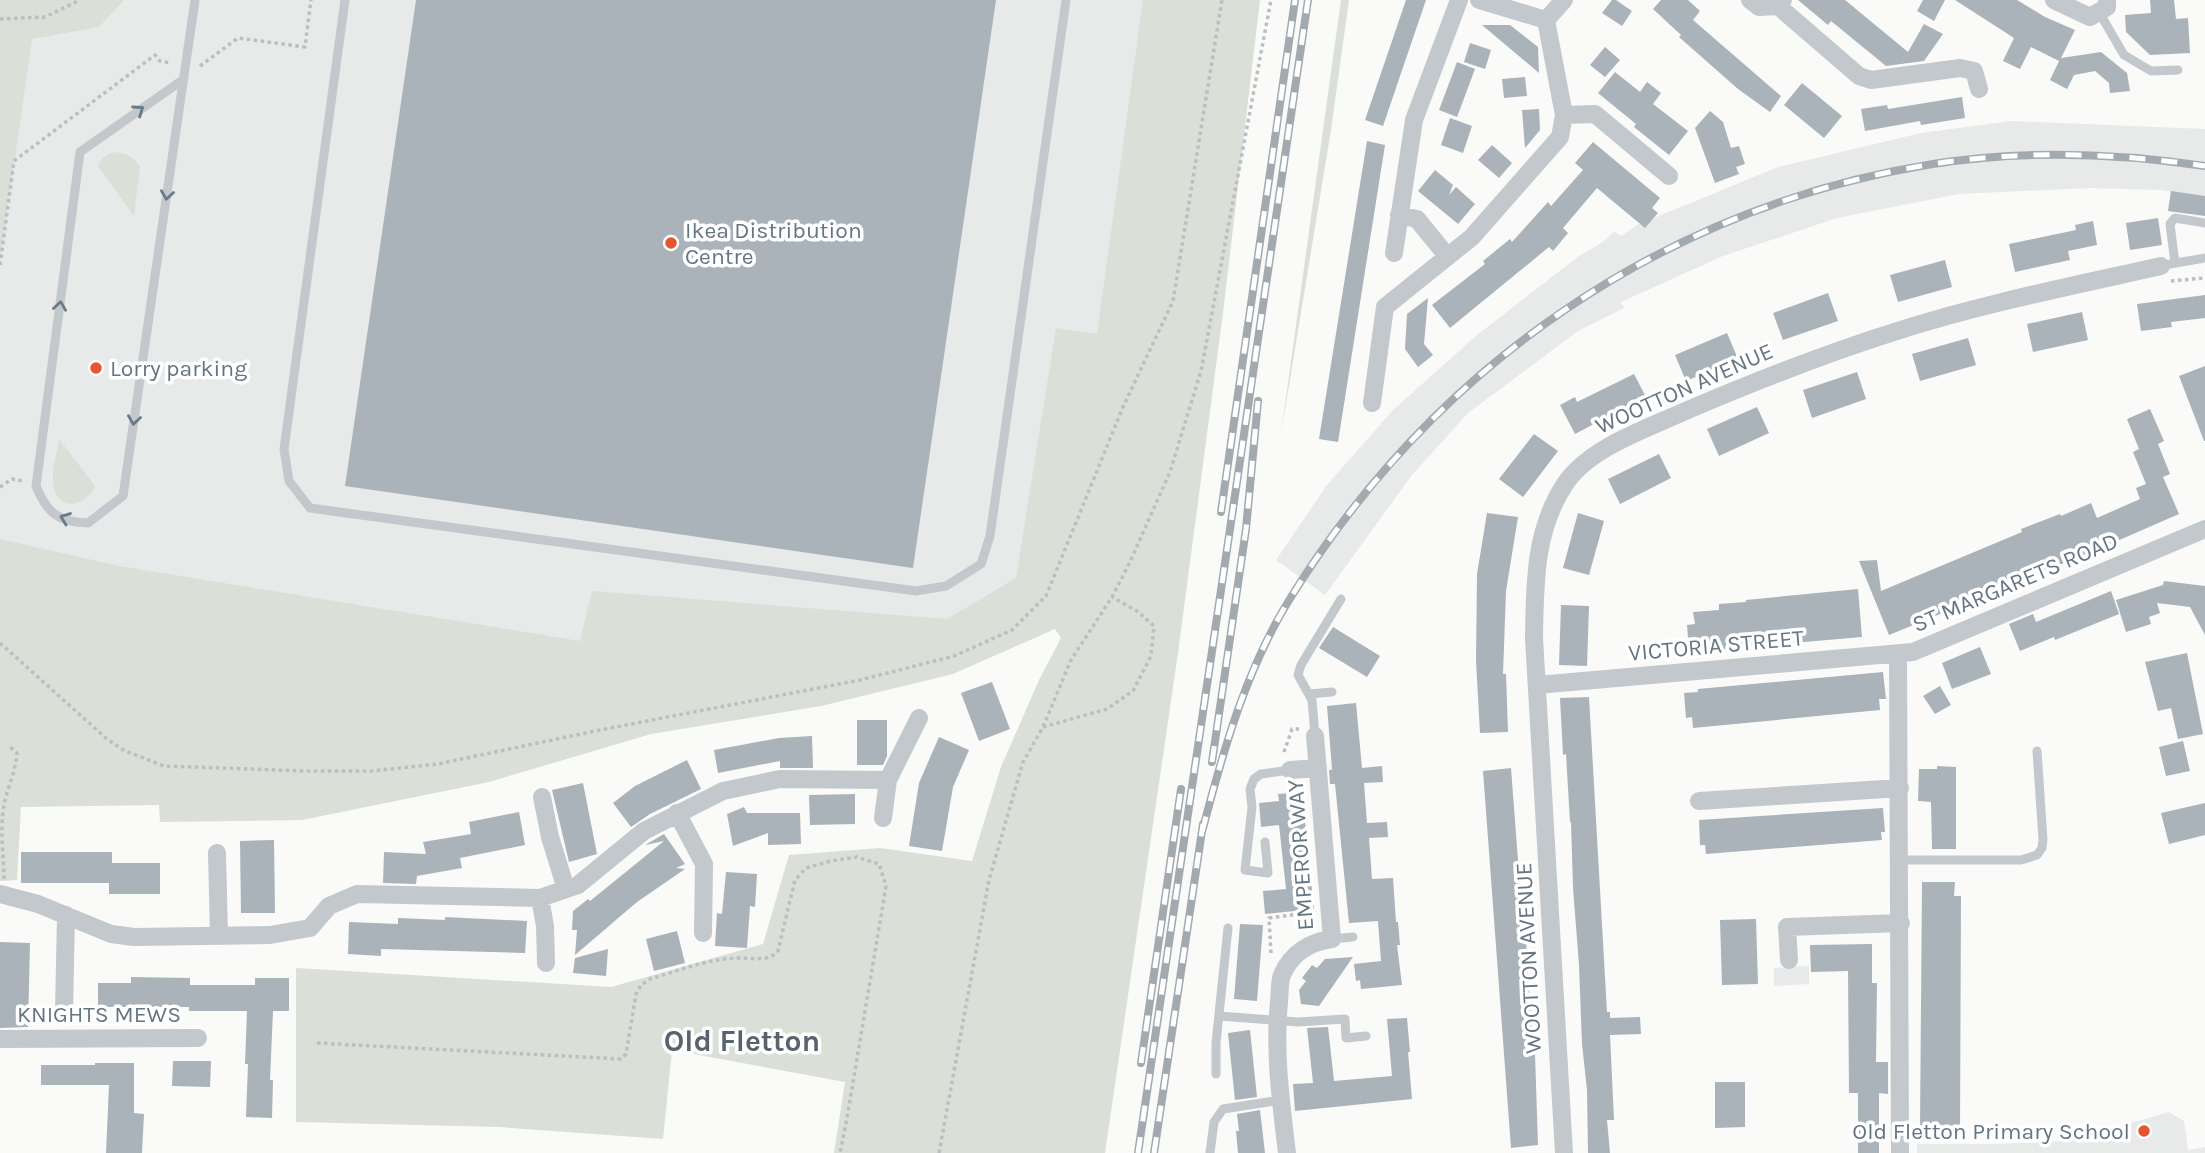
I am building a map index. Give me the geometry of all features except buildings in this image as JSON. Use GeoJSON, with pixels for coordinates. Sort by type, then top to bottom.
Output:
{"type":"FeatureCollection","features":[{"type":"Feature","properties":{"kind":"street"},"geometry":{"type":"LineString","coordinates":[[1394,253],[1414,120],[1460,0]]}},
{"type":"Feature","properties":{"kind":"street"},"geometry":{"type":"LineString","coordinates":[[1479,0],[1546,20]]}},
{"type":"Feature","properties":{"kind":"street"},"geometry":{"type":"LineString","coordinates":[[1546,20],[1564,0]]}},
{"type":"Feature","properties":{"kind":"street"},"geometry":{"type":"LineString","coordinates":[[1750,0],[1759,7],[1781,3],[1860,76],[1871,80],[1960,68],[1974,71],[1979,89]]}},
{"type":"Feature","properties":{"kind":"street"},"geometry":{"type":"LineString","coordinates":[[2054,0],[2090,17],[2103,6]]}},
{"type":"Feature","properties":{"kind":"street"},"geometry":{"type":"LineString","coordinates":[[1372,403],[1385,307],[1472,237],[1560,137],[1564,115],[1546,20]]}},
{"type":"Feature","properties":{"kind":"street"},"geometry":{"type":"LineString","coordinates":[[1564,115],[1595,114],[1669,176]]}},
{"type":"Feature","properties":{"kind":"street"},"geometry":{"type":"LineString","coordinates":[[1399,215],[1417,219],[1447,256]]}},
{"type":"Feature","properties":{"kind":"street","name":"WOOTTON AVENUE"},"geometry":{"type":"LineString","coordinates":[[1564,1153],[1534,638],[1539,547],[1548,513],[1566,482],[1598,452],[1628,436],[1765,376],[1894,332],[1988,305],[2168,265]]}},
{"type":"Feature","properties":{"kind":"street","name":"ST MARGARETS ROAD"},"geometry":{"type":"LineString","coordinates":[[1900,1153],[1901,860],[1898,654],[1913,652],[2205,529]]}},
{"type":"Feature","properties":{"kind":"street","name":"VICTORIA STREET"},"geometry":{"type":"LineString","coordinates":[[1537,685],[1898,654]]}},
{"type":"Feature","properties":{"kind":"street"},"geometry":{"type":"LineString","coordinates":[[883,818],[888,780],[919,719]]}},
{"type":"Feature","properties":{"kind":"street","name":"EMPEROR WAY"},"geometry":{"type":"LineString","coordinates":[[1287,1153],[1277,1054],[1282,976],[1301,950],[1315,942],[1332,939],[1315,731]]}},
{"type":"Feature","properties":{"kind":"street"},"geometry":{"type":"LineString","coordinates":[[1285,771],[1318,768]]}},
{"type":"Feature","properties":{"kind":"street"},"geometry":{"type":"LineString","coordinates":[[3,894],[38,904],[111,934],[134,937],[270,935],[310,928],[329,906],[357,894],[540,898],[578,885],[644,831],[723,790],[780,779],[888,780]]}},
{"type":"Feature","properties":{"kind":"street"},"geometry":{"type":"LineString","coordinates":[[1699,801],[1900,788]]}},
{"type":"Feature","properties":{"kind":"street"},"geometry":{"type":"LineString","coordinates":[[542,797],[550,837],[566,889]]}},
{"type":"Feature","properties":{"kind":"street"},"geometry":{"type":"LineString","coordinates":[[677,813],[704,864],[703,933]]}},
{"type":"Feature","properties":{"kind":"street"},"geometry":{"type":"LineString","coordinates":[[217,853],[219,936]]}},
{"type":"Feature","properties":{"kind":"street"},"geometry":{"type":"LineString","coordinates":[[540,898],[545,926],[546,963]]}},
{"type":"Feature","properties":{"kind":"street"},"geometry":{"type":"LineString","coordinates":[[64,1012],[65,915]]}},
{"type":"Feature","properties":{"kind":"street"},"geometry":{"type":"LineString","coordinates":[[1789,960],[1787,927],[1901,923]]}},
{"type":"Feature","properties":{"kind":"street","name":"KNIGHTS MEWS"},"geometry":{"type":"LineString","coordinates":[[0,1039],[198,1038]]}},
{"type":"Feature","properties":{"kind":"lane"},"geometry":{"type":"LineString","coordinates":[[184,79],[80,152],[36,486],[52,513],[70,522],[88,523],[123,496],[184,79],[195,0]]}},
{"type":"Feature","properties":{"kind":"lane"},"geometry":{"type":"LineString","coordinates":[[345,0],[284,449],[289,481],[310,508],[916,591],[946,586],[981,564],[990,536],[1066,0]]}},
{"type":"Feature","properties":{"kind":"lane"},"geometry":{"type":"LineString","coordinates":[[2103,6],[2124,55],[2151,71],[2178,70]]}},
{"type":"Feature","properties":{"kind":"lane"},"geometry":{"type":"LineString","coordinates":[[2205,223],[2175,218],[2171,223],[2168,265],[2205,258]]}},
{"type":"Feature","properties":{"kind":"lane"},"geometry":{"type":"LineString","coordinates":[[1315,731],[1310,694],[1298,675],[1301,665],[1341,599]]}},
{"type":"Feature","properties":{"kind":"lane"},"geometry":{"type":"LineString","coordinates":[[1310,694],[1332,692]]}},
{"type":"Feature","properties":{"kind":"lane"},"geometry":{"type":"LineString","coordinates":[[1901,860],[2021,860],[2037,855],[2043,840],[2037,751]]}},
{"type":"Feature","properties":{"kind":"lane"},"geometry":{"type":"LineString","coordinates":[[1265,842],[1268,873],[1245,870],[1252,807],[1250,789],[1254,779],[1262,774],[1285,771]]}},
{"type":"Feature","properties":{"kind":"lane"},"geometry":{"type":"LineString","coordinates":[[1216,1074],[1216,1043],[1228,928]]}},
{"type":"Feature","properties":{"kind":"lane"},"geometry":{"type":"LineString","coordinates":[[1332,939],[1353,937]]}},
{"type":"Feature","properties":{"kind":"lane"},"geometry":{"type":"LineString","coordinates":[[1219,1016],[1298,1022],[1345,1019],[1346,1038],[1366,1036]]}},
{"type":"Feature","properties":{"kind":"lane"},"geometry":{"type":"LineString","coordinates":[[1210,1153],[1213,1122],[1223,1109],[1281,1100]]}},
{"type":"Feature","properties":{"kind":"path"},"geometry":{"type":"LineString","coordinates":[[0,19],[45,17],[80,0]]}},
{"type":"Feature","properties":{"kind":"path"},"geometry":{"type":"LineString","coordinates":[[0,643],[107,739],[125,751],[164,766],[371,771],[438,764],[860,680],[954,656],[1013,630],[1046,596],[1123,407],[1173,301],[1222,0]]}},
{"type":"Feature","properties":{"kind":"path"},"geometry":{"type":"LineString","coordinates":[[939,1153],[989,880],[1023,762],[1043,727],[1071,660],[1112,597],[1129,564],[1170,472],[1201,371],[1271,0]]}},
{"type":"Feature","properties":{"kind":"path"},"geometry":{"type":"LineString","coordinates":[[1043,727],[1107,709],[1133,691],[1151,656],[1154,626],[1137,611],[1112,597]]}},
{"type":"Feature","properties":{"kind":"path"},"geometry":{"type":"LineString","coordinates":[[1285,771],[1280,765],[1292,729],[1315,731]]}},
{"type":"Feature","properties":{"kind":"path"},"geometry":{"type":"LineString","coordinates":[[3,894],[2,815],[7,788],[16,767],[17,753],[9,746]]}},
{"type":"Feature","properties":{"kind":"path"},"geometry":{"type":"LineString","coordinates":[[317,1044],[621,1059],[626,1054],[636,994],[641,985],[650,979],[716,960],[774,956],[778,951],[795,880],[806,868],[857,857],[879,864],[886,886],[840,1153]]}},
{"type":"Feature","properties":{"kind":"path"},"geometry":{"type":"LineString","coordinates":[[1271,961],[1269,918],[1320,911]]}},
{"type":"Feature","properties":{"kind":"shaded area"},"geometry":{"type":"Polygon","coordinates":[[[0,0],[124,0],[99,27],[32,39],[0,261],[0,0]]]}},
{"type":"Feature","properties":{"kind":"shaded area"},"geometry":{"type":"Polygon","coordinates":[[[88,0],[1196,0],[1077,524],[954,656],[0,643],[0,233],[29,22],[88,0]]]}},
{"type":"Feature","properties":{"kind":"shaded area"},"geometry":{"type":"Polygon","coordinates":[[[1143,0],[1260,0],[1223,313],[1178,653],[1105,1153],[834,1153],[845,1082],[672,1050],[663,1139],[499,1127],[296,1122],[296,968],[611,987],[763,944],[789,855],[880,848],[972,861],[1001,767],[1039,680],[1061,638],[1055,629],[953,674],[821,706],[651,734],[489,782],[302,820],[160,822],[159,805],[21,807],[17,880],[0,881],[0,539],[119,566],[580,641],[592,591],[947,619],[1016,578],[1056,328],[1097,334],[1143,0]]]}},
{"type":"Feature","properties":{"kind":"shaded area"},"geometry":{"type":"Polygon","coordinates":[[[1341,0],[1349,0],[1331,130],[1281,434],[1341,0]]]}},
{"type":"Feature","properties":{"kind":"shaded area"},"geometry":{"type":"Polygon","coordinates":[[[2011,121],[2205,129],[2205,196],[2160,190],[2090,188],[1959,194],[1837,218],[1723,256],[1621,302],[1624,308],[1578,331],[1468,413],[1412,475],[1325,595],[1276,560],[1327,485],[1393,410],[1477,335],[1579,256],[1603,242],[1614,231],[1621,236],[1637,225],[1778,167],[1921,133],[2011,121]]]}},
{"type":"Feature","properties":{"kind":"shaded area"},"geometry":{"type":"Polygon","coordinates":[[[112,152],[128,155],[140,166],[134,216],[98,166],[103,158],[112,152]]]}},
{"type":"Feature","properties":{"kind":"shaded area"},"geometry":{"type":"Polygon","coordinates":[[[59,439],[95,486],[86,498],[74,504],[62,501],[54,489],[53,471],[59,439]]]}},
{"type":"Feature","properties":{"kind":"shaded area"},"geometry":{"type":"Polygon","coordinates":[[[1809,966],[1809,984],[1774,986],[1774,968],[1809,966]]]}},
{"type":"Feature","properties":{"kind":"shaded area","name":"Old Fletton Primary School"},"geometry":{"type":"Polygon","coordinates":[[[2169,1112],[2184,1121],[2188,1150],[2205,1147],[2205,1153],[1917,1153],[1917,1144],[2068,1141],[2169,1112]]]}},
{"type":"Feature","properties":{"kind":"railway"},"geometry":{"type":"LineString","coordinates":[[1221,512],[1295,0]]}},
{"type":"Feature","properties":{"kind":"railway"},"geometry":{"type":"LineString","coordinates":[[1138,1153],[1308,0]]}},
{"type":"Feature","properties":{"kind":"railway"},"geometry":{"type":"LineString","coordinates":[[1202,832],[1238,711],[1261,653],[1291,597],[1349,514],[1414,438],[1486,370],[1565,310],[1649,259],[1739,217],[1834,185],[1933,164],[2035,155],[2137,158],[2205,166]]}},
{"type":"Feature","properties":{"kind":"railway"},"geometry":{"type":"LineString","coordinates":[[1212,762],[1246,529],[1258,401]]}},
{"type":"Feature","properties":{"kind":"railway"},"geometry":{"type":"LineString","coordinates":[[1141,1063],[1181,789]]}},
{"type":"Feature","properties":{"kind":"railway"},"geometry":{"type":"LineString","coordinates":[[1154,1153],[1203,824]]}},
{"type":"Feature","properties":{"kind":"place","name":"Ikea Distribution Centre"},"geometry":{"type":"Point","coordinates":[671,243]}},
{"type":"Feature","properties":{"kind":"place","name":"Lorry parking"},"geometry":{"type":"Point","coordinates":[96,368]}},
{"type":"Feature","properties":{"kind":"place","name":"Old Fletton Primary School"},"geometry":{"type":"Point","coordinates":[2144,1131]}},
{"type":"Feature","properties":{"kind":"district","name":"Old Fletton"},"geometry":{"type":"Point","coordinates":[742,1041]}}]}
